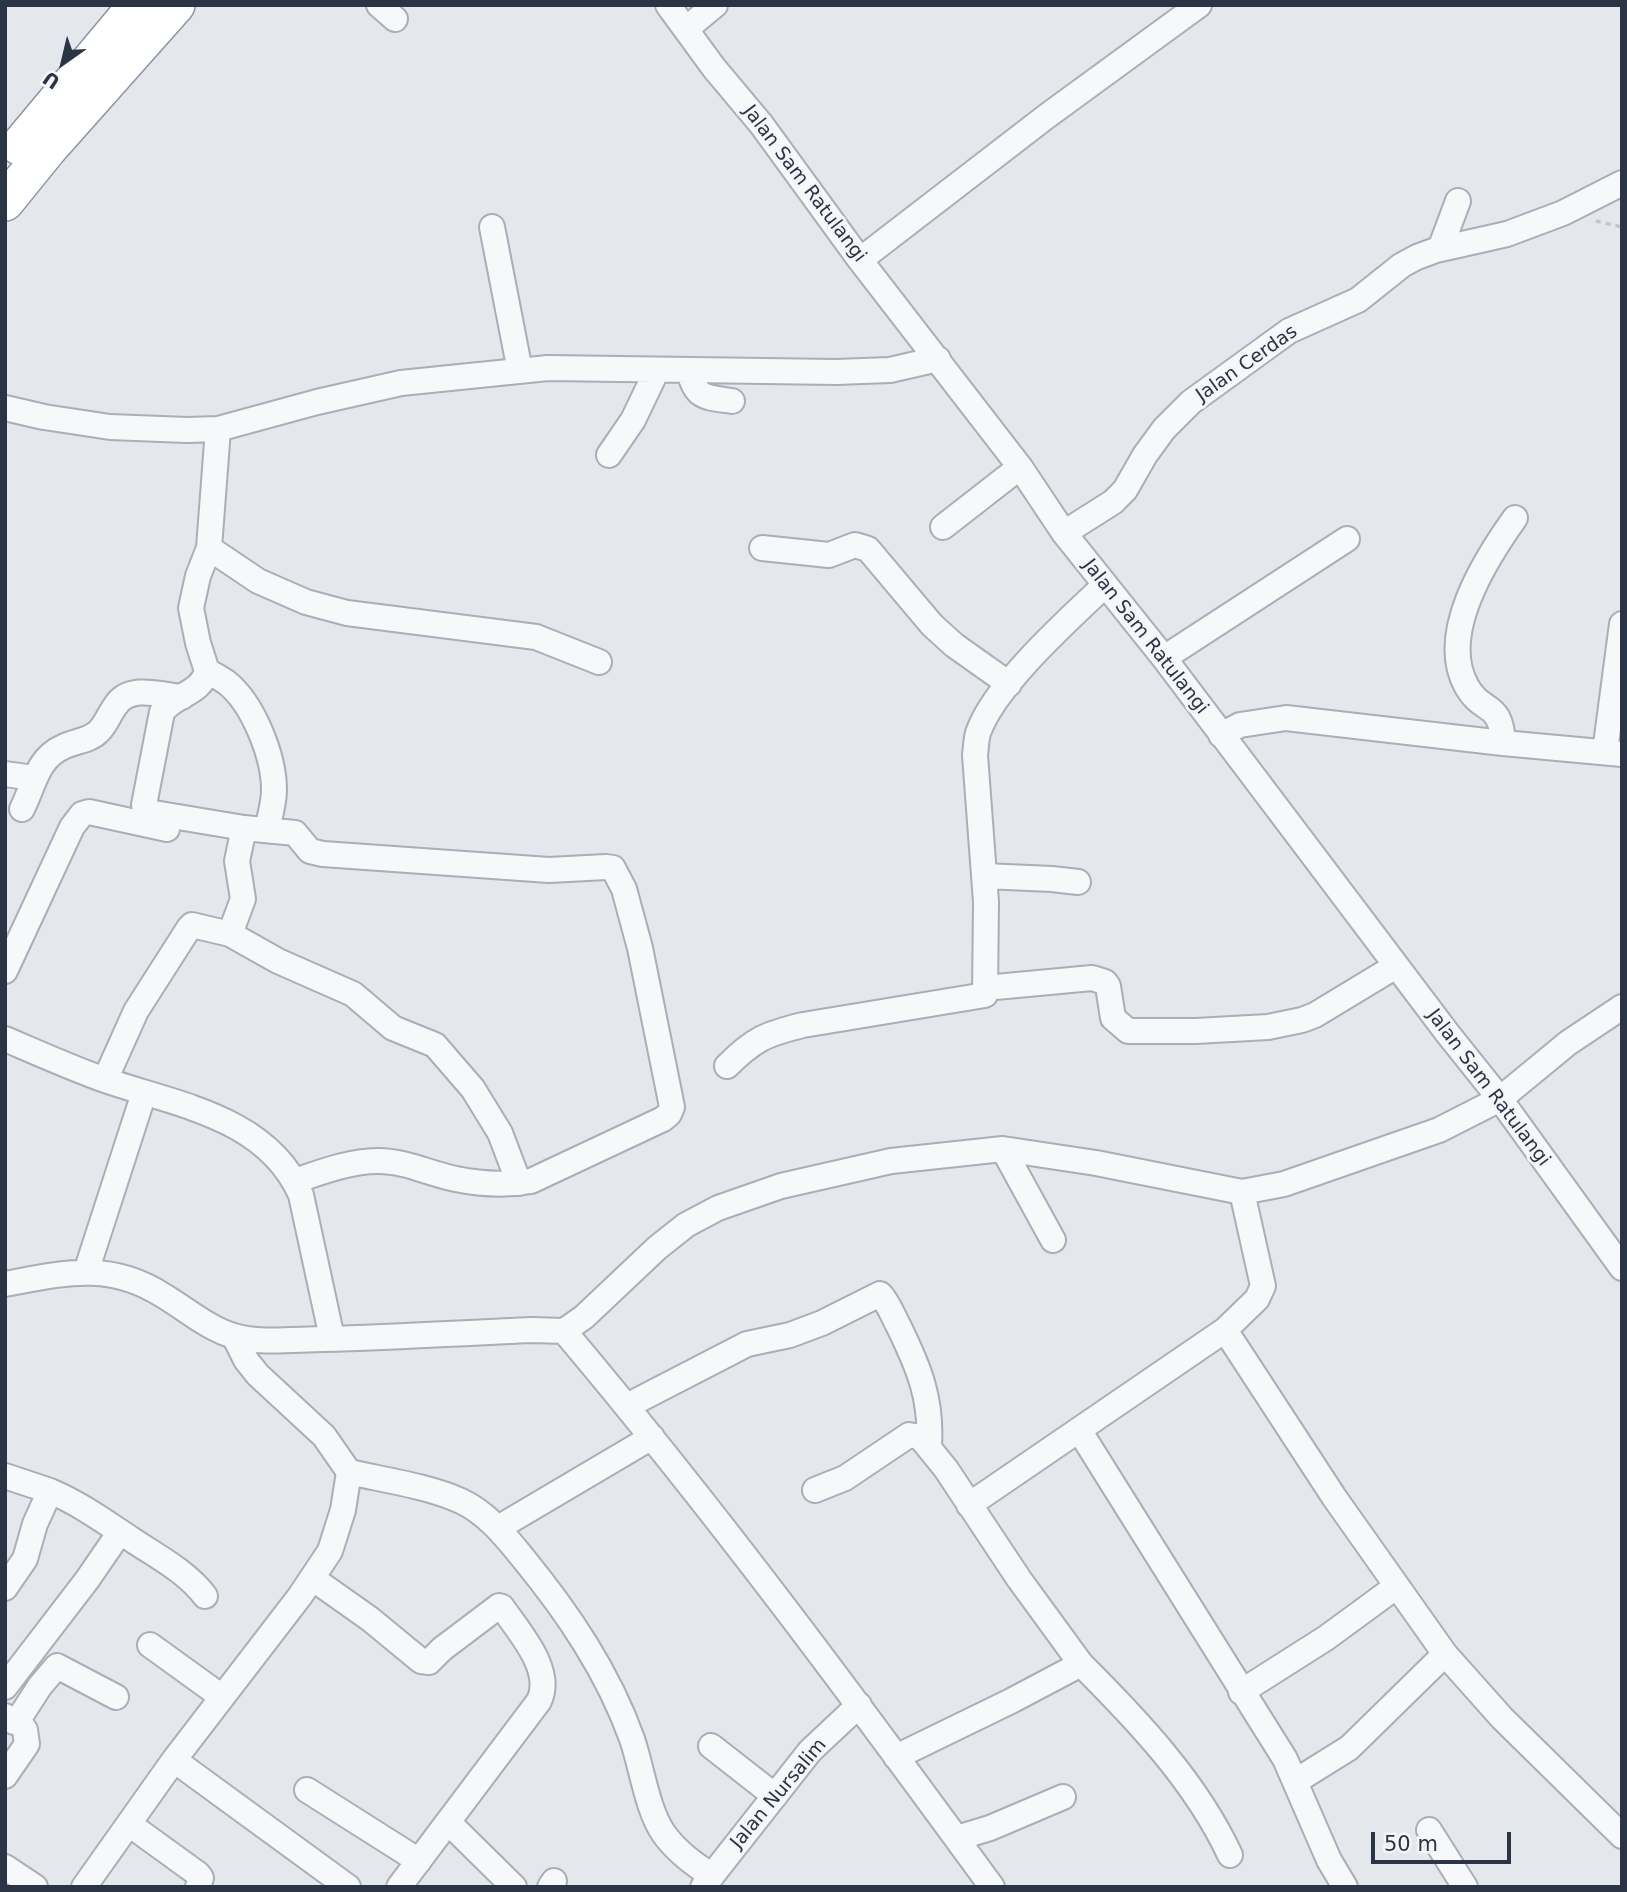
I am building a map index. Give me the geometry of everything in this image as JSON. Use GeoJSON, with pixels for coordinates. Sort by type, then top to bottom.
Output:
{"type":"FeatureCollection","features":[{"type":"Feature","properties":{"kind":"highway"},"geometry":{"type":"LineString","coordinates":[[5,202],[48,149],[115,51],[137,5]]}},
{"type":"Feature","properties":{"kind":"highway"},"geometry":{"type":"LineString","coordinates":[[5,163],[115,51],[176,5]]}},
{"type":"Feature","properties":{"kind":"street","name":"Jalan Sam Ratulangi"},"geometry":{"type":"LineString","coordinates":[[668,5],[1020,467],[1064,533],[1164,659],[1500,1099],[1622,1268]]}},
{"type":"Feature","properties":{"kind":"street"},"geometry":{"type":"LineString","coordinates":[[686,29],[715,5]]}},
{"type":"Feature","properties":{"kind":"street"},"geometry":{"type":"LineString","coordinates":[[860,260],[1047,116],[1199,5]]}},
{"type":"Feature","properties":{"kind":"street","name":"Jalan Cerdas"},"geometry":{"type":"LineString","coordinates":[[1064,533],[1114,502],[1125,490],[1164,429],[1191,402],[1289,331],[1358,300],[1402,265],[1440,249],[1507,234],[1563,213],[1622,183]]}},
{"type":"Feature","properties":{"kind":"street"},"geometry":{"type":"LineString","coordinates":[[1440,249],[1458,201]]}},
{"type":"Feature","properties":{"kind":"street"},"geometry":{"type":"LineString","coordinates":[[492,227],[520,371]]}},
{"type":"Feature","properties":{"kind":"street"},"geometry":{"type":"LineString","coordinates":[[5,408],[110,427],[218,429],[401,383],[548,368],[836,373],[890,370],[938,359]]}},
{"type":"Feature","properties":{"kind":"street"},"geometry":{"type":"LineString","coordinates":[[609,455],[634,420],[657,370]]}},
{"type":"Feature","properties":{"kind":"street"},"geometry":{"type":"LineString","coordinates":[[689,371],[693,387],[698,393],[710,398],[732,401]]}},
{"type":"Feature","properties":{"kind":"street"},"geometry":{"type":"LineString","coordinates":[[145,818],[144,803],[161,715],[166,706],[201,685],[207,671],[191,608],[198,576],[209,548],[218,429]]}},
{"type":"Feature","properties":{"kind":"street"},"geometry":{"type":"LineString","coordinates":[[943,527],[1020,467]]}},
{"type":"Feature","properties":{"kind":"street"},"geometry":{"type":"LineString","coordinates":[[1503,743],[1500,719],[1467,688],[1458,656],[1461,624],[1471,589],[1492,550],[1515,518]]}},
{"type":"Feature","properties":{"kind":"street"},"geometry":{"type":"LineString","coordinates":[[1164,659],[1347,539]]}},
{"type":"Feature","properties":{"kind":"street"},"geometry":{"type":"LineString","coordinates":[[762,548],[829,555],[855,545],[868,549],[932,625],[954,645],[1009,684]]}},
{"type":"Feature","properties":{"kind":"street"},"geometry":{"type":"LineString","coordinates":[[209,548],[258,581],[306,602],[347,613],[536,637],[599,662]]}},
{"type":"Feature","properties":{"kind":"street"},"geometry":{"type":"LineString","coordinates":[[727,1066],[749,1045],[775,1032],[985,995],[985,888],[975,754],[978,734],[991,708],[1009,684],[1069,619],[1105,585]]}},
{"type":"Feature","properties":{"kind":"street"},"geometry":{"type":"LineString","coordinates":[[1220,735],[1240,725],[1286,718],[1613,753],[1622,624]]}},
{"type":"Feature","properties":{"kind":"street"},"geometry":{"type":"LineString","coordinates":[[207,671],[226,682],[246,705],[266,747],[272,769],[274,793],[237,861],[243,899],[230,934]]}},
{"type":"Feature","properties":{"kind":"street"},"geometry":{"type":"LineString","coordinates":[[5,774],[29,793],[50,754],[99,731],[117,702],[125,695],[135,692],[182,697]]}},
{"type":"Feature","properties":{"kind":"street"},"geometry":{"type":"LineString","coordinates":[[5,971],[78,818],[89,812],[295,833],[314,853],[550,870],[609,866],[617,872],[640,948],[671,1111],[663,1119],[544,1176],[519,1183],[456,1179],[413,1166],[376,1161],[332,1169],[295,1181]]}},
{"type":"Feature","properties":{"kind":"street"},"geometry":{"type":"LineString","coordinates":[[145,818],[189,833]]}},
{"type":"Feature","properties":{"kind":"street"},"geometry":{"type":"LineString","coordinates":[[985,888],[1052,878],[1078,882]]}},
{"type":"Feature","properties":{"kind":"street"},"geometry":{"type":"LineString","coordinates":[[105,1080],[136,1011],[189,928],[199,925],[230,934],[278,961],[353,994],[393,1028],[435,1045],[473,1088],[500,1133],[519,1183]]}},
{"type":"Feature","properties":{"kind":"street"},"geometry":{"type":"LineString","coordinates":[[985,988],[1092,978],[1105,982],[1108,986],[1113,1018],[1124,1029],[1140,1032],[1196,1031],[1268,1027],[1302,1020],[1343,999],[1396,966]]}},
{"type":"Feature","properties":{"kind":"street"},"geometry":{"type":"LineString","coordinates":[[5,1284],[69,1272],[107,1272],[135,1280],[234,1336],[281,1340],[564,1331],[584,1317],[657,1248],[686,1226],[718,1209],[781,1186],[891,1161],[1003,1149],[1096,1163],[1242,1192],[1284,1184],[1426,1135],[1500,1099],[1568,1043],[1622,1007]]}},
{"type":"Feature","properties":{"kind":"street"},"geometry":{"type":"LineString","coordinates":[[6,1042],[105,1080],[188,1106],[236,1125],[263,1144],[280,1160],[301,1195],[332,1338]]}},
{"type":"Feature","properties":{"kind":"street"},"geometry":{"type":"LineString","coordinates":[[86,1272],[144,1093]]}},
{"type":"Feature","properties":{"kind":"street"},"geometry":{"type":"LineString","coordinates":[[1003,1149],[1053,1240]]}},
{"type":"Feature","properties":{"kind":"street"},"geometry":{"type":"LineString","coordinates":[[969,1505],[1225,1330],[1257,1299],[1263,1286],[1242,1192]]}},
{"type":"Feature","properties":{"kind":"street"},"geometry":{"type":"LineString","coordinates":[[627,1406],[747,1344],[790,1335],[822,1323],[880,1294],[886,1301],[920,1373],[931,1419],[929,1446]]}},
{"type":"Feature","properties":{"kind":"street"},"geometry":{"type":"LineString","coordinates":[[1225,1330],[1334,1497],[1445,1654],[1502,1718],[1622,1836]]}},
{"type":"Feature","properties":{"kind":"street"},"geometry":{"type":"LineString","coordinates":[[564,1331],[652,1437],[859,1705],[992,1887]]}},
{"type":"Feature","properties":{"kind":"street"},"geometry":{"type":"LineString","coordinates":[[234,1336],[246,1360],[258,1375],[324,1436],[349,1472],[463,1502],[498,1528],[550,1591],[604,1673],[632,1739],[662,1832],[708,1881]]}},
{"type":"Feature","properties":{"kind":"street"},"geometry":{"type":"LineString","coordinates":[[1080,1430],[1285,1759],[1329,1860],[1345,1887]]}},
{"type":"Feature","properties":{"kind":"street"},"geometry":{"type":"LineString","coordinates":[[816,1490],[845,1478],[909,1435],[920,1437],[929,1446],[1019,1579],[1081,1664],[1125,1708],[1162,1751],[1216,1825],[1230,1855]]}},
{"type":"Feature","properties":{"kind":"street"},"geometry":{"type":"LineString","coordinates":[[498,1528],[652,1437]]}},
{"type":"Feature","properties":{"kind":"street"},"geometry":{"type":"LineString","coordinates":[[84,1887],[174,1760],[330,1551],[343,1510],[349,1472]]}},
{"type":"Feature","properties":{"kind":"street"},"geometry":{"type":"LineString","coordinates":[[5,1476],[50,1490],[75,1503],[191,1580],[205,1596]]}},
{"type":"Feature","properties":{"kind":"street"},"geometry":{"type":"LineString","coordinates":[[5,1588],[24,1559],[50,1490]]}},
{"type":"Feature","properties":{"kind":"street"},"geometry":{"type":"LineString","coordinates":[[5,1687],[120,1532]]}},
{"type":"Feature","properties":{"kind":"street"},"geometry":{"type":"LineString","coordinates":[[312,1578],[370,1619],[421,1661],[429,1662],[442,1648],[499,1605],[526,1643],[541,1671],[543,1694],[399,1887]]}},
{"type":"Feature","properties":{"kind":"street"},"geometry":{"type":"LineString","coordinates":[[1241,1692],[1326,1638],[1396,1586]]}},
{"type":"Feature","properties":{"kind":"street"},"geometry":{"type":"LineString","coordinates":[[150,1645],[222,1697]]}},
{"type":"Feature","properties":{"kind":"street"},"geometry":{"type":"LineString","coordinates":[[1296,1781],[1349,1748],[1445,1654]]}},
{"type":"Feature","properties":{"kind":"street"},"geometry":{"type":"LineString","coordinates":[[896,1757],[1081,1664]]}},
{"type":"Feature","properties":{"kind":"street"},"geometry":{"type":"LineString","coordinates":[[5,1776],[27,1744],[25,1730],[12,1718],[57,1666],[116,1697]]}},
{"type":"Feature","properties":{"kind":"street","name":"Jalan Nursalim"},"geometry":{"type":"LineString","coordinates":[[708,1881],[810,1752],[859,1705]]}},
{"type":"Feature","properties":{"kind":"street"},"geometry":{"type":"LineString","coordinates":[[711,1746],[775,1796]]}},
{"type":"Feature","properties":{"kind":"street"},"geometry":{"type":"LineString","coordinates":[[174,1760],[348,1887]]}},
{"type":"Feature","properties":{"kind":"street"},"geometry":{"type":"LineString","coordinates":[[307,1790],[419,1861]]}},
{"type":"Feature","properties":{"kind":"street"},"geometry":{"type":"LineString","coordinates":[[957,1838],[990,1828],[1063,1797]]}},
{"type":"Feature","properties":{"kind":"street"},"geometry":{"type":"LineString","coordinates":[[449,1822],[514,1887]]}},
{"type":"Feature","properties":{"kind":"street"},"geometry":{"type":"LineString","coordinates":[[129,1824],[198,1874],[201,1880],[198,1887]]}},
{"type":"Feature","properties":{"kind":"street"},"geometry":{"type":"LineString","coordinates":[[1429,1830],[1465,1887]]}},
{"type":"Feature","properties":{"kind":"street"},"geometry":{"type":"LineString","coordinates":[[5,1867],[35,1887]]}}]}
